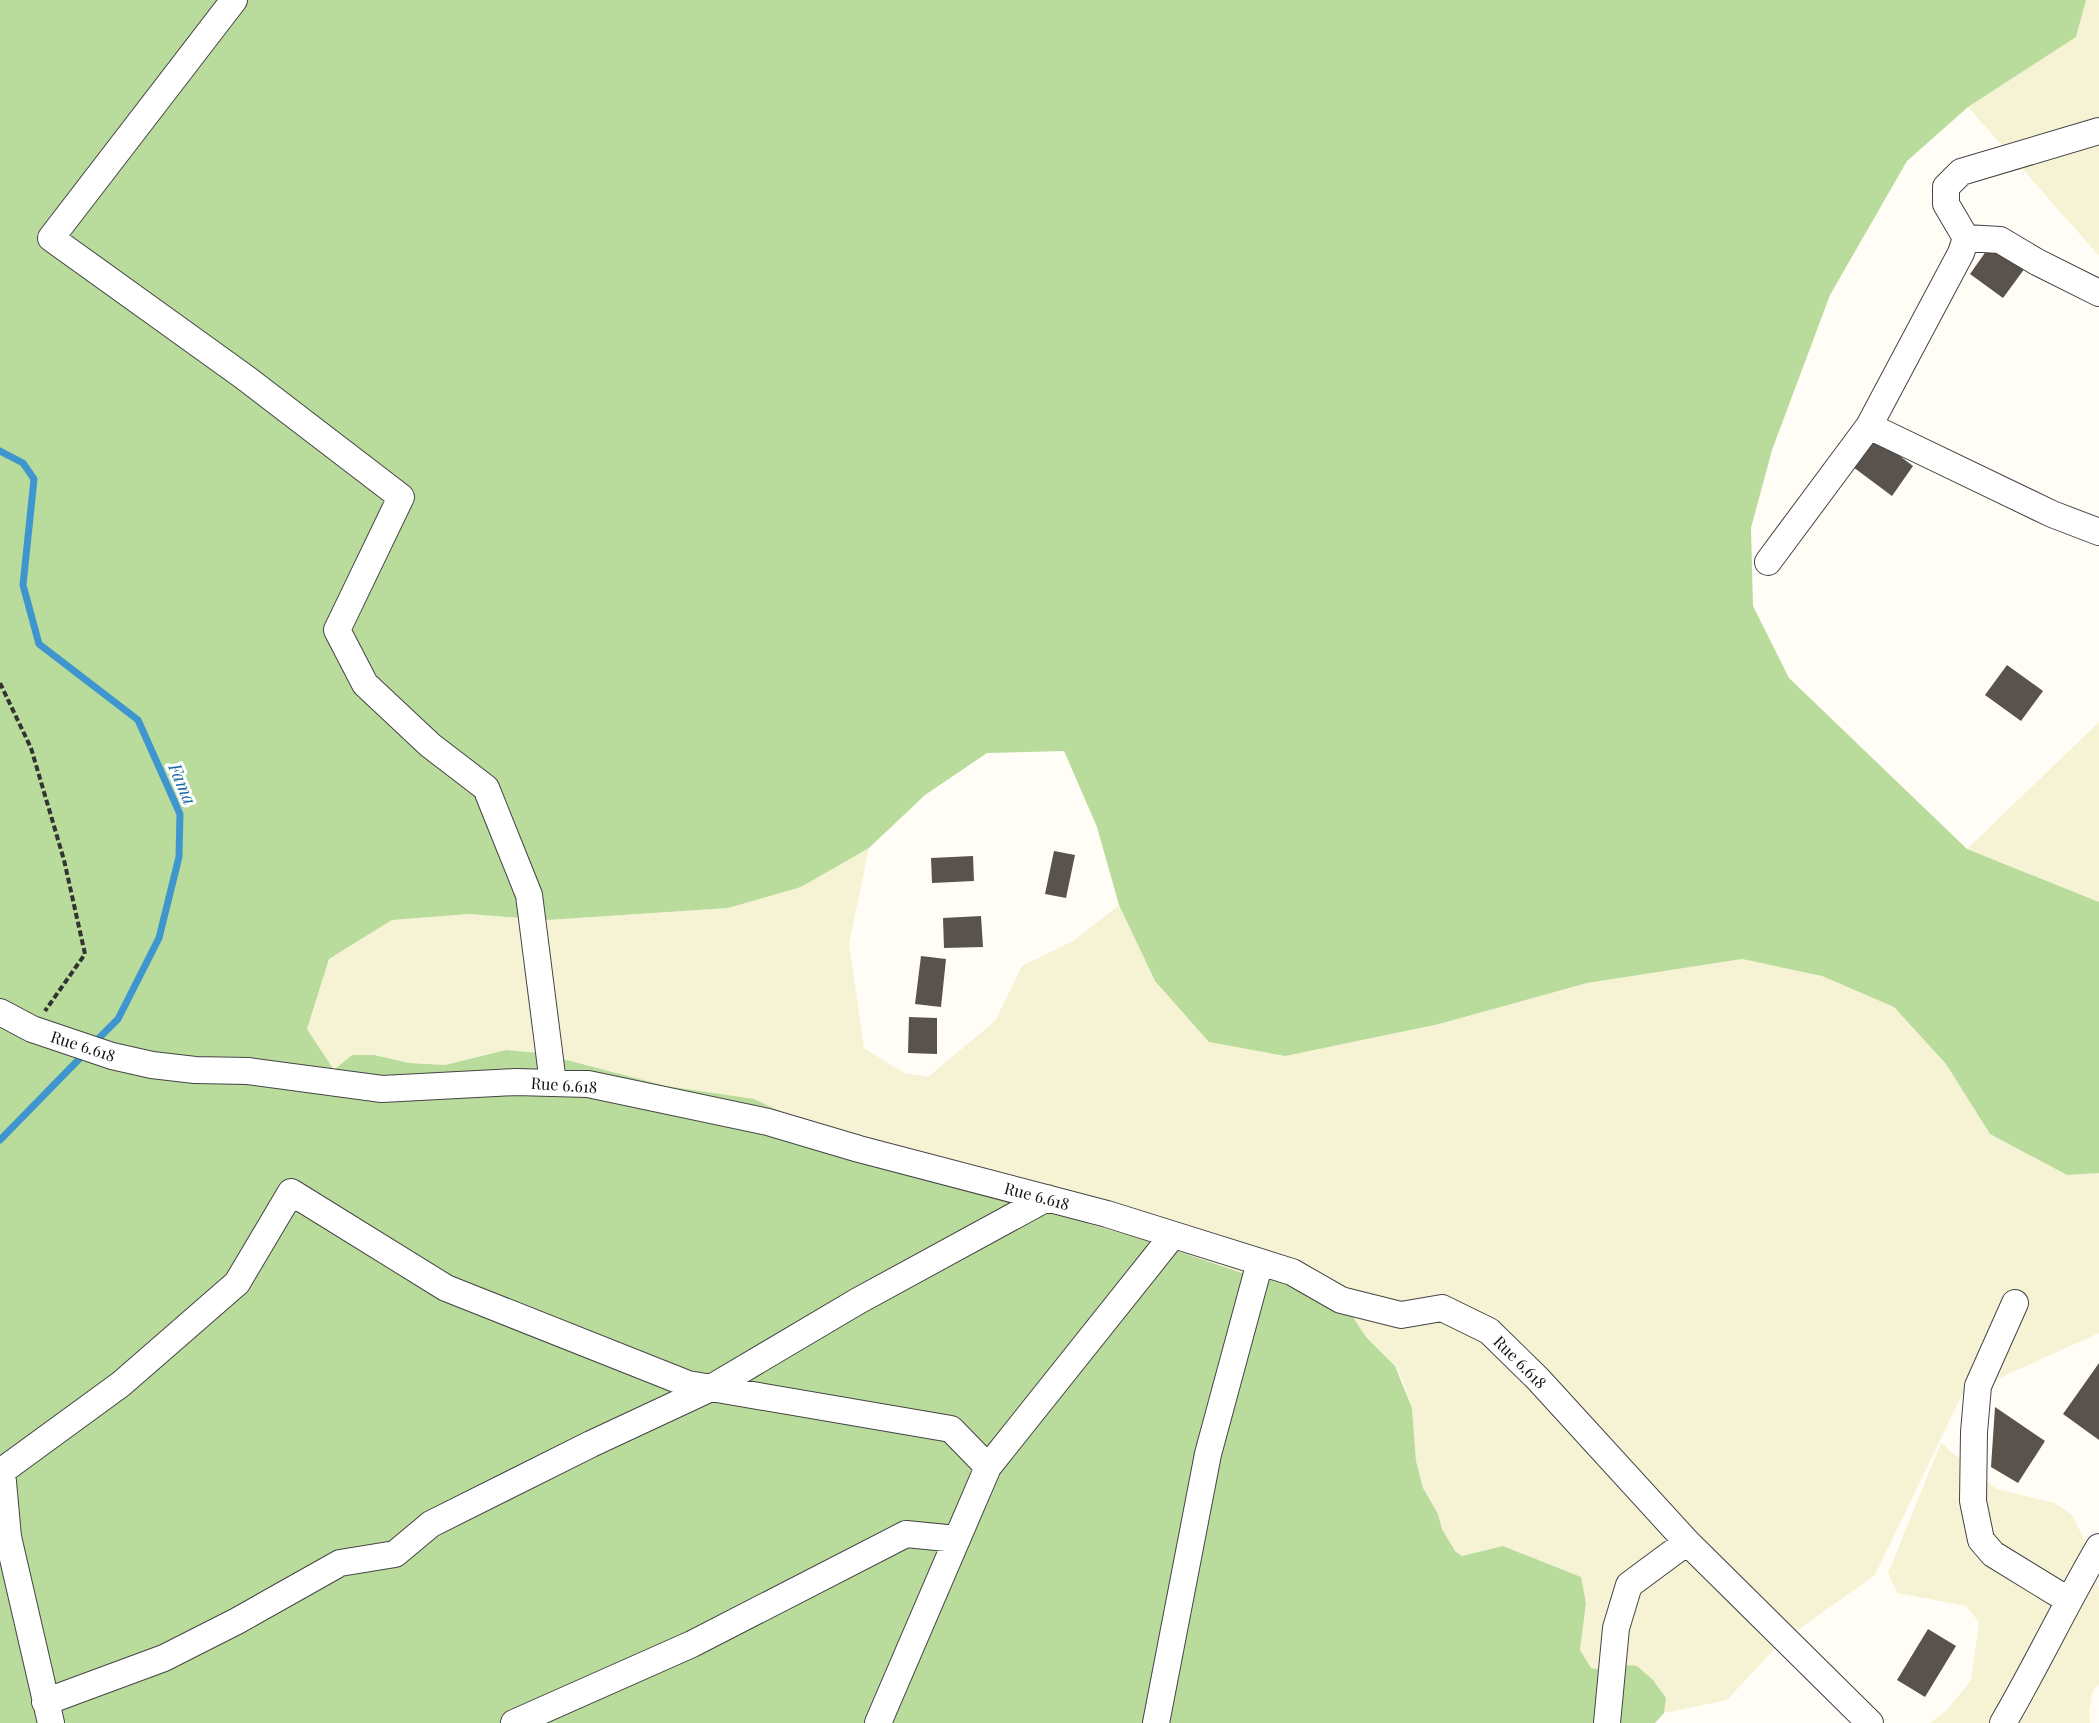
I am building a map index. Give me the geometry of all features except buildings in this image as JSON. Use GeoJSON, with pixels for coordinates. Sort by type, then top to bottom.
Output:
{"type":"FeatureCollection","features":[{"type":"Feature","properties":{"kind":"street"},"geometry":{"type":"LineString","coordinates":[[234,0],[51,238],[243,376],[401,497],[338,630],[365,684],[430,745],[486,788],[529,895],[553,1083]]}},
{"type":"Feature","properties":{"kind":"street"},"geometry":{"type":"LineString","coordinates":[[1768,562],[1869,426],[1961,254],[1966,238],[1946,204],[1946,187],[1961,172],[2099,131]]}},
{"type":"Feature","properties":{"kind":"street"},"geometry":{"type":"LineString","coordinates":[[1966,238],[2000,240],[2037,262],[2099,293]]}},
{"type":"Feature","properties":{"kind":"street"},"geometry":{"type":"LineString","coordinates":[[1869,426],[2052,514],[2099,532]]}},
{"type":"Feature","properties":{"kind":"street","name":"Rue 6.618"},"geometry":{"type":"LineString","coordinates":[[0,1012],[32,1029],[112,1056],[152,1065],[195,1070],[249,1071],[382,1089],[516,1082],[588,1084],[768,1122],[859,1149],[1107,1214],[1292,1272],[1341,1300],[1401,1315],[1442,1308],[1489,1331],[1538,1379],[1687,1542],[1870,1723]]}},
{"type":"Feature","properties":{"kind":"street"},"geometry":{"type":"LineString","coordinates":[[988,1467],[951,1429],[711,1388],[688,1384],[446,1288],[291,1192],[237,1283],[121,1384],[2,1471],[8,1537],[48,1712],[237,1621],[340,1563],[395,1554],[431,1524],[580,1449],[711,1388],[858,1301],[1047,1198]]}},
{"type":"Feature","properties":{"kind":"street"},"geometry":{"type":"LineString","coordinates":[[878,1723],[988,1467],[1173,1235]]}},
{"type":"Feature","properties":{"kind":"street"},"geometry":{"type":"LineString","coordinates":[[1156,1723],[1208,1454],[1260,1262]]}},
{"type":"Feature","properties":{"kind":"street"},"geometry":{"type":"LineString","coordinates":[[2015,1303],[1978,1386],[1974,1432],[1974,1501],[1981,1540],[1993,1554],[2068,1600]]}},
{"type":"Feature","properties":{"kind":"street"},"geometry":{"type":"LineString","coordinates":[[514,1723],[692,1644],[906,1534],[957,1539]]}},
{"type":"Feature","properties":{"kind":"street"},"geometry":{"type":"LineString","coordinates":[[1607,1723],[1616,1628],[1629,1585],[1687,1542]]}},
{"type":"Feature","properties":{"kind":"street"},"geometry":{"type":"LineString","coordinates":[[2003,1723],[2068,1600],[2099,1547]]}},
{"type":"Feature","properties":{"kind":"path"},"geometry":{"type":"LineString","coordinates":[[0,684],[31,748],[64,860],[85,954],[32,1029]]}},
{"type":"Feature","properties":{"kind":"shaded area"},"geometry":{"type":"Polygon","coordinates":[[[2086,0],[2099,0],[2099,256],[1968,107],[2076,37],[2086,0]]]}},
{"type":"Feature","properties":{"kind":"shaded area"},"geometry":{"type":"Polygon","coordinates":[[[2099,722],[2099,902],[1967,849],[2099,722]]]}},
{"type":"Feature","properties":{"kind":"shaded area"},"geometry":{"type":"Polygon","coordinates":[[[869,848],[849,944],[864,1048],[904,1073],[928,1077],[995,1021],[1022,966],[1073,941],[1119,905],[1155,981],[1439,1024],[1587,983],[1742,959],[1822,976],[1894,1007],[1946,1064],[1990,1134],[2067,1175],[2099,1173],[2099,1333],[1962,1395],[1875,1575],[1781,1642],[1727,1700],[1664,1713],[1666,1698],[1606,1671],[1590,1668],[1580,1650],[1586,1603],[1581,1577],[1503,1546],[1462,1556],[1455,1551],[1423,1488],[1416,1461],[1412,1408],[1402,1379],[1395,1366],[1366,1337],[1351,1315],[1258,1278],[1142,1239],[1089,1224],[1070,1215],[666,1086],[540,1053],[506,1050],[445,1065],[409,1063],[334,1070],[307,1029],[329,959],[392,920],[469,914],[547,920],[728,908],[801,887],[869,848]]]}},
{"type":"Feature","properties":{"kind":"shaded area"},"geometry":{"type":"Polygon","coordinates":[[[1941,1443],[1996,1489],[2055,1503],[2072,1515],[2090,1551],[2099,1589],[2099,1685],[2093,1690],[2089,1711],[2090,1723],[1930,1723],[1947,1710],[1971,1680],[1979,1622],[1966,1606],[1897,1593],[1888,1573],[1941,1443]]]}},
{"type":"Feature","properties":{"kind":"green space"},"geometry":{"type":"Polygon","coordinates":[[[0,0],[2086,0],[2076,37],[1968,107],[1907,161],[1830,295],[1772,450],[1751,528],[1753,606],[1789,678],[1967,849],[2099,902],[2099,1173],[2067,1175],[1990,1134],[1946,1064],[1894,1007],[1822,976],[1742,959],[1587,983],[1439,1024],[1285,1056],[1209,1042],[1155,981],[1119,905],[1097,827],[1064,751],[987,753],[925,795],[869,848],[801,887],[728,908],[547,920],[469,914],[392,920],[329,959],[307,1029],[334,1070],[352,1055],[374,1055],[409,1063],[445,1065],[506,1050],[540,1053],[666,1086],[754,1099],[814,1128],[1071,1215],[1089,1224],[1142,1239],[1257,1278],[1274,1278],[1351,1314],[1366,1337],[1395,1366],[1412,1408],[1416,1461],[1423,1488],[1455,1551],[1462,1556],[1503,1546],[1581,1577],[1586,1603],[1580,1650],[1591,1668],[1606,1671],[1627,1665],[1637,1666],[1653,1680],[1666,1698],[1664,1713],[1655,1723],[0,1723],[0,0]]]}},
{"type":"Feature","properties":{"kind":"waterway","name":"Fama"},"geometry":{"type":"LineString","coordinates":[[0,451],[23,463],[34,479],[23,585],[39,644],[138,720],[180,814],[179,857],[159,938],[118,1019],[93,1044]]}},
{"type":"Feature","properties":{"kind":"waterway","name":"Fama"},"geometry":{"type":"LineString","coordinates":[[0,1140],[86,1052]]}}]}
